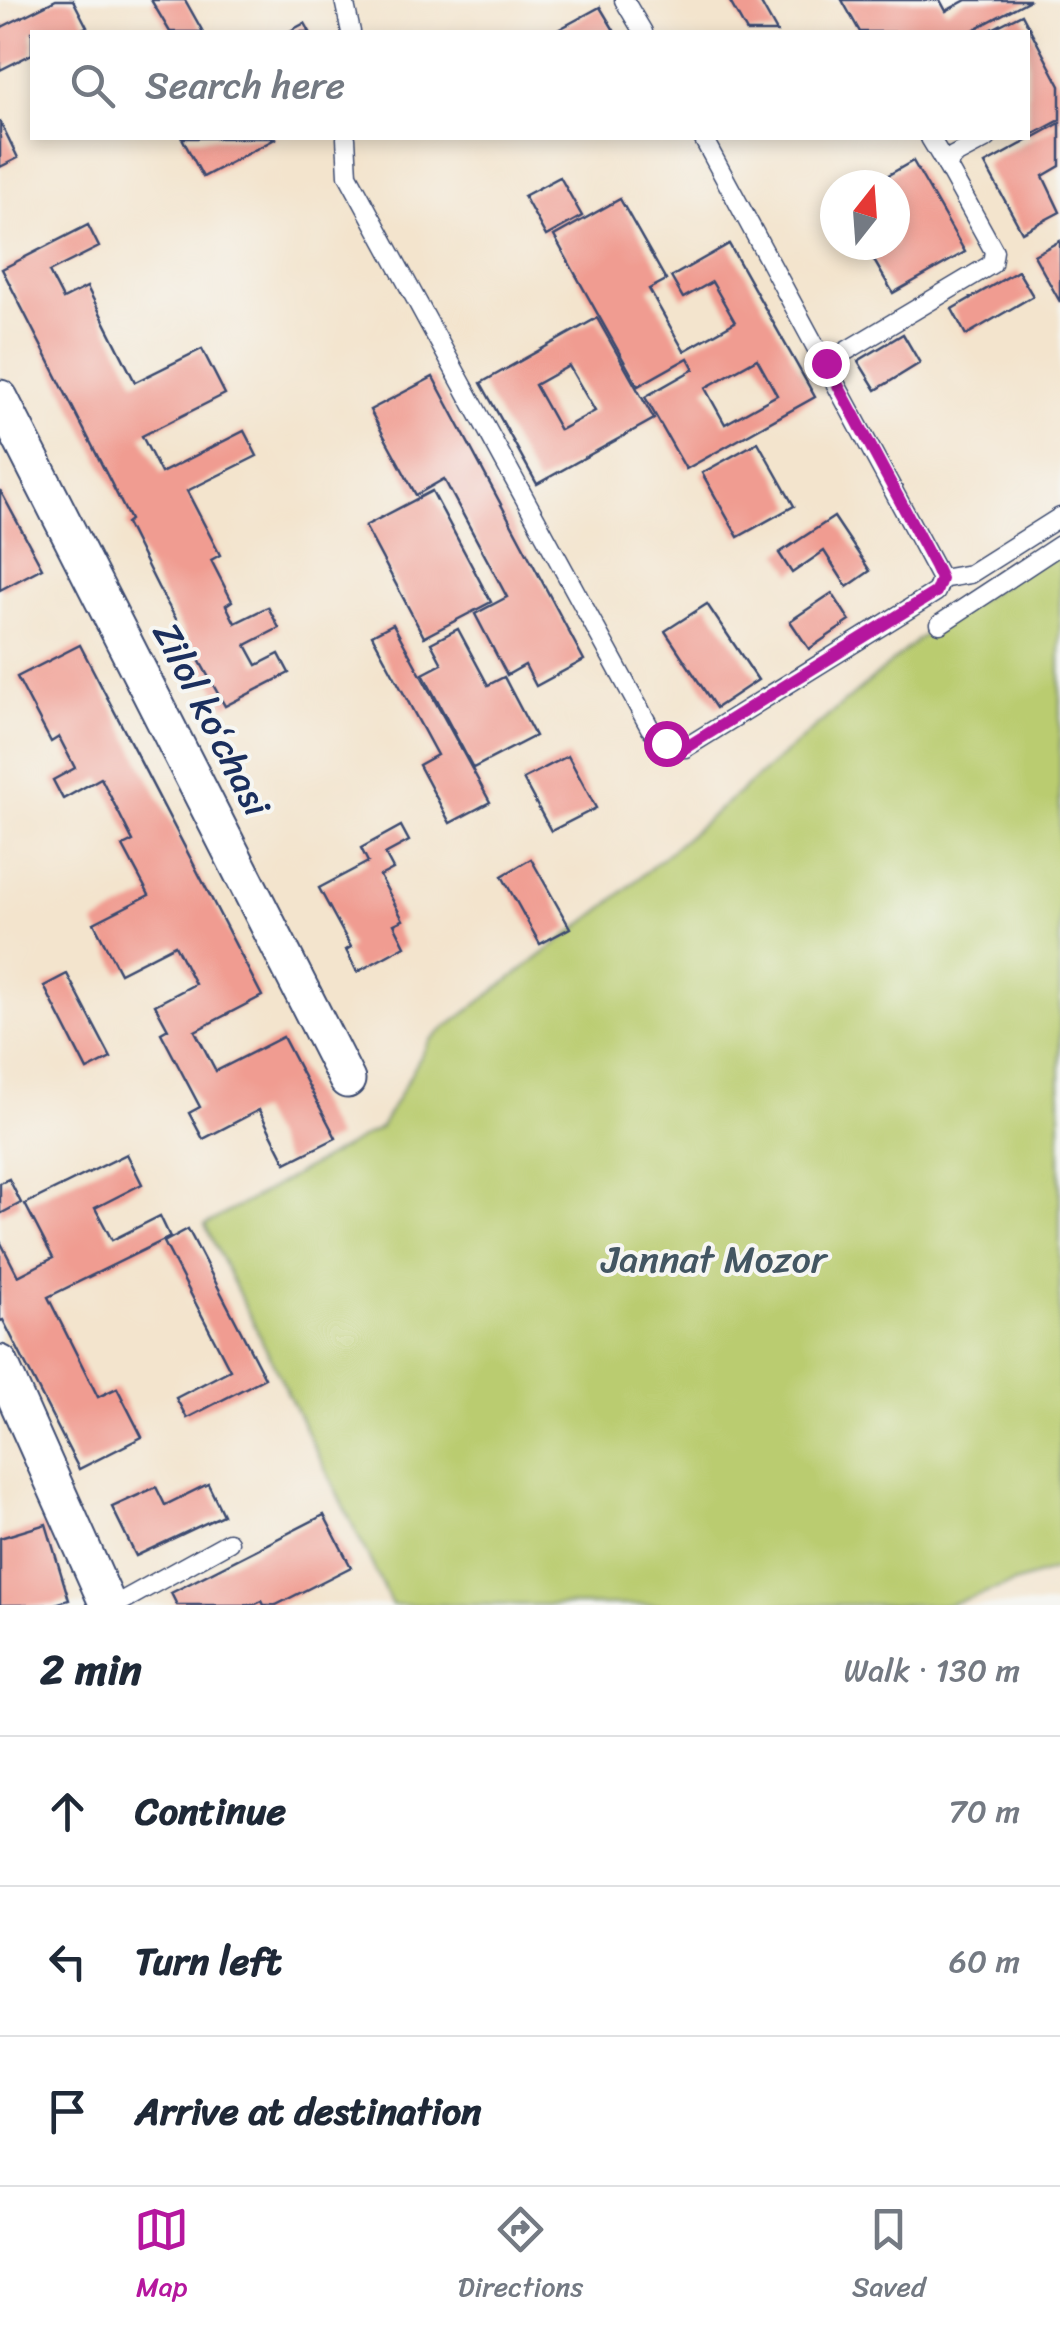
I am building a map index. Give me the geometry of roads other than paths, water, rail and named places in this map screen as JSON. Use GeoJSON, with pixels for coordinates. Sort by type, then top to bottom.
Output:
{"type":"FeatureCollection","features":[{"type":"Feature","properties":{"kind":"street","name":"Zilol koʻchasi"},"geometry":{"type":"LineString","coordinates":[[0,398],[348,1080]]}},
{"type":"Feature","properties":{"kind":"street"},"geometry":{"type":"LineString","coordinates":[[0,1363],[112,1605]]}},
{"type":"Feature","properties":{"kind":"lane"},"geometry":{"type":"LineString","coordinates":[[344,0],[351,30]]}},
{"type":"Feature","properties":{"kind":"lane"},"geometry":{"type":"LineString","coordinates":[[624,0],[643,30]]}},
{"type":"Feature","properties":{"kind":"lane"},"geometry":{"type":"LineString","coordinates":[[346,140],[348,176],[650,728],[666,743],[685,748],[936,592],[941,579],[704,140]]}},
{"type":"Feature","properties":{"kind":"lane"},"geometry":{"type":"LineString","coordinates":[[826,363],[992,264],[994,251],[931,140]]}},
{"type":"Feature","properties":{"kind":"lane"},"geometry":{"type":"LineString","coordinates":[[948,166],[953,156],[983,140]]}},
{"type":"Feature","properties":{"kind":"lane"},"geometry":{"type":"LineString","coordinates":[[941,579],[970,574],[1060,517]]}},
{"type":"Feature","properties":{"kind":"lane"},"geometry":{"type":"LineString","coordinates":[[940,624],[1060,545]]}},
{"type":"Feature","properties":{"kind":"lane"},"geometry":{"type":"LineString","coordinates":[[112,1605],[229,1542]]}},
{"type":"Feature","properties":{"kind":"park label","name":"Jannat Mozor"},"geometry":{"type":"Point","coordinates":[714,1259]}}]}
